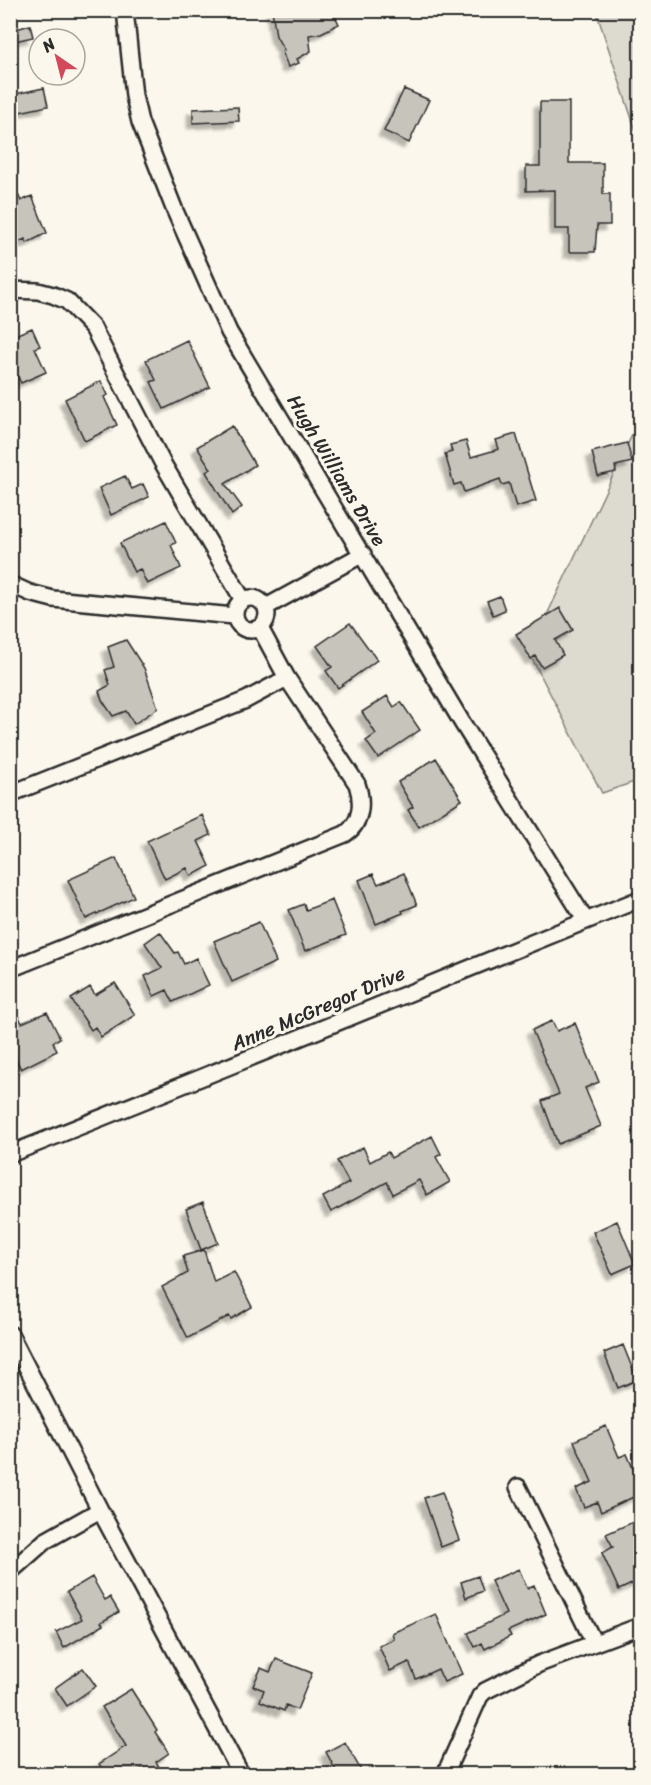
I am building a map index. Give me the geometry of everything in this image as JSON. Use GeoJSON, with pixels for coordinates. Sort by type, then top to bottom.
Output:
{"type":"FeatureCollection","features":[{"type":"Feature","properties":{"kind":"street","name":"Hugh Williams Drive"},"geometry":{"type":"LineString","coordinates":[[125,10],[133,85],[140,122],[175,211],[229,332],[463,724],[586,921]]}},
{"type":"Feature","properties":{"kind":"street"},"geometry":{"type":"LineString","coordinates":[[10,290],[38,291],[67,301],[93,328],[162,462],[243,600]]}},
{"type":"Feature","properties":{"kind":"street"},"geometry":{"type":"LineString","coordinates":[[266,607],[363,554]]}},
{"type":"Feature","properties":{"kind":"street"},"geometry":{"type":"LineString","coordinates":[[10,585],[53,599],[234,616]]}},
{"type":"Feature","properties":{"kind":"street"},"geometry":{"type":"LineString","coordinates":[[259,599],[266,607],[267,615],[260,628],[246,629],[240,626],[234,616],[243,600],[259,599]]}},
{"type":"Feature","properties":{"kind":"street"},"geometry":{"type":"LineString","coordinates":[[10,969],[353,829],[360,808],[360,793],[357,784],[287,678],[260,628]]}},
{"type":"Feature","properties":{"kind":"street"},"geometry":{"type":"LineString","coordinates":[[10,794],[246,700],[287,678]]}},
{"type":"Feature","properties":{"kind":"street","name":"Anne McGregor Drive"},"geometry":{"type":"LineString","coordinates":[[10,1154],[244,1062],[640,899]]}},
{"type":"Feature","properties":{"kind":"street"},"geometry":{"type":"LineString","coordinates":[[10,1334],[16,1358],[100,1510],[238,1774]]}},
{"type":"Feature","properties":{"kind":"street"},"geometry":{"type":"LineString","coordinates":[[518,1487],[594,1643]]}},
{"type":"Feature","properties":{"kind":"street"},"geometry":{"type":"LineString","coordinates":[[10,1572],[45,1541],[100,1510]]}},
{"type":"Feature","properties":{"kind":"street"},"geometry":{"type":"LineString","coordinates":[[445,1774],[480,1696],[485,1691],[539,1664],[640,1626]]}},
{"type":"Feature","properties":{"kind":"shaded area"},"geometry":{"type":"Polygon","coordinates":[[[596,11],[640,11],[640,143],[596,11]]]}},
{"type":"Feature","properties":{"kind":"shaded area"},"geometry":{"type":"Polygon","coordinates":[[[640,418],[640,780],[602,793],[529,653],[640,418]]]}},
{"type":"Feature","properties":{"kind":"building"},"geometry":{"type":"Polygon","coordinates":[[[272,10],[332,10],[339,24],[321,33],[309,35],[311,51],[297,59],[299,63],[288,67],[282,51],[284,50],[276,36],[272,10]]]}},
{"type":"Feature","properties":{"kind":"building"},"geometry":{"type":"Polygon","coordinates":[[[30,25],[30,27],[27,27],[27,38],[10,42],[10,31],[30,25]]]}},
{"type":"Feature","properties":{"kind":"building"},"geometry":{"type":"Polygon","coordinates":[[[44,88],[48,106],[10,114],[10,95],[44,88]]]}},
{"type":"Feature","properties":{"kind":"building"},"geometry":{"type":"Polygon","coordinates":[[[404,89],[429,100],[409,143],[384,131],[404,89]]]}},
{"type":"Feature","properties":{"kind":"building"},"geometry":{"type":"Polygon","coordinates":[[[540,102],[569,102],[569,163],[603,163],[603,194],[610,194],[610,225],[597,225],[595,252],[569,252],[569,229],[555,229],[555,190],[526,191],[526,166],[540,166],[540,102]]]}},
{"type":"Feature","properties":{"kind":"building"},"geometry":{"type":"Polygon","coordinates":[[[238,107],[239,121],[193,123],[193,109],[238,107]]]}},
{"type":"Feature","properties":{"kind":"building"},"geometry":{"type":"Polygon","coordinates":[[[10,177],[21,201],[32,196],[47,233],[27,243],[25,239],[10,246],[10,177]]]}},
{"type":"Feature","properties":{"kind":"building"},"geometry":{"type":"Polygon","coordinates":[[[32,328],[40,346],[35,348],[46,372],[21,383],[16,373],[10,376],[10,337],[32,328]]]}},
{"type":"Feature","properties":{"kind":"building"},"geometry":{"type":"Polygon","coordinates":[[[187,340],[210,387],[164,409],[151,382],[156,380],[146,360],[187,340]]]}},
{"type":"Feature","properties":{"kind":"building"},"geometry":{"type":"Polygon","coordinates":[[[101,381],[108,395],[104,397],[117,425],[85,441],[65,399],[101,381]]]}},
{"type":"Feature","properties":{"kind":"building"},"geometry":{"type":"Polygon","coordinates":[[[232,426],[255,465],[225,484],[242,507],[232,515],[206,472],[211,469],[197,447],[232,426]]]}},
{"type":"Feature","properties":{"kind":"building"},"geometry":{"type":"Polygon","coordinates":[[[516,434],[536,501],[516,507],[509,483],[502,485],[500,479],[464,492],[461,483],[454,485],[445,454],[452,452],[450,445],[466,441],[471,457],[499,449],[496,440],[516,434]]]}},
{"type":"Feature","properties":{"kind":"building"},"geometry":{"type":"Polygon","coordinates":[[[627,443],[632,462],[615,466],[616,472],[598,476],[592,452],[627,443]]]}},
{"type":"Feature","properties":{"kind":"building"},"geometry":{"type":"Polygon","coordinates":[[[125,476],[132,489],[143,484],[149,497],[111,515],[99,488],[125,476]]]}},
{"type":"Feature","properties":{"kind":"building"},"geometry":{"type":"Polygon","coordinates":[[[166,521],[176,543],[171,545],[181,568],[147,584],[140,569],[134,572],[120,543],[166,521]]]}},
{"type":"Feature","properties":{"kind":"building"},"geometry":{"type":"Polygon","coordinates":[[[500,596],[505,610],[493,615],[487,601],[500,596]]]}},
{"type":"Feature","properties":{"kind":"building"},"geometry":{"type":"Polygon","coordinates":[[[560,608],[573,630],[555,640],[563,655],[542,667],[535,656],[531,659],[516,634],[560,608]]]}},
{"type":"Feature","properties":{"kind":"building"},"geometry":{"type":"Polygon","coordinates":[[[350,623],[377,660],[338,688],[326,671],[332,667],[317,646],[350,623]]]}},
{"type":"Feature","properties":{"kind":"building"},"geometry":{"type":"Polygon","coordinates":[[[126,640],[144,668],[158,708],[134,724],[126,711],[113,716],[99,691],[110,685],[105,670],[114,667],[108,647],[126,640]]]}},
{"type":"Feature","properties":{"kind":"building"},"geometry":{"type":"Polygon","coordinates":[[[387,696],[394,707],[401,702],[420,730],[378,758],[366,741],[376,734],[362,712],[387,696]]]}},
{"type":"Feature","properties":{"kind":"building"},"geometry":{"type":"Polygon","coordinates":[[[436,758],[462,800],[419,827],[408,810],[413,807],[398,782],[436,758]]]}},
{"type":"Feature","properties":{"kind":"building"},"geometry":{"type":"Polygon","coordinates":[[[202,815],[211,835],[198,841],[210,866],[191,876],[187,868],[165,879],[147,841],[202,815]]]}},
{"type":"Feature","properties":{"kind":"building"},"geometry":{"type":"Polygon","coordinates":[[[116,858],[134,897],[86,919],[68,880],[116,858]]]}},
{"type":"Feature","properties":{"kind":"building"},"geometry":{"type":"Polygon","coordinates":[[[404,873],[417,905],[376,924],[359,880],[373,874],[378,884],[404,873]]]}},
{"type":"Feature","properties":{"kind":"building"},"geometry":{"type":"Polygon","coordinates":[[[332,900],[346,935],[305,951],[289,910],[304,904],[306,910],[332,900]]]}},
{"type":"Feature","properties":{"kind":"building"},"geometry":{"type":"Polygon","coordinates":[[[259,922],[276,962],[232,982],[214,941],[259,922]]]}},
{"type":"Feature","properties":{"kind":"building"},"geometry":{"type":"Polygon","coordinates":[[[160,932],[175,953],[178,952],[184,964],[196,958],[209,985],[173,1002],[167,990],[154,996],[145,976],[162,968],[145,943],[160,932]]]}},
{"type":"Feature","properties":{"kind":"building"},"geometry":{"type":"Polygon","coordinates":[[[115,983],[135,1015],[101,1037],[95,1027],[91,1030],[71,999],[90,987],[95,995],[115,983]]]}},
{"type":"Feature","properties":{"kind":"building"},"geometry":{"type":"Polygon","coordinates":[[[47,1012],[60,1038],[53,1042],[57,1051],[21,1069],[10,1047],[10,1022],[19,1017],[22,1023],[47,1012]]]}},
{"type":"Feature","properties":{"kind":"building"},"geometry":{"type":"Polygon","coordinates":[[[552,1021],[557,1031],[575,1023],[599,1082],[585,1088],[601,1126],[558,1144],[542,1101],[559,1094],[532,1030],[552,1021]]]}},
{"type":"Feature","properties":{"kind":"building"},"geometry":{"type":"Polygon","coordinates":[[[432,1136],[441,1154],[436,1157],[450,1182],[427,1195],[419,1180],[393,1194],[387,1182],[331,1212],[323,1197],[349,1183],[337,1161],[363,1147],[370,1162],[388,1152],[391,1158],[432,1136]]]}},
{"type":"Feature","properties":{"kind":"building"},"geometry":{"type":"Polygon","coordinates":[[[203,1202],[218,1243],[201,1250],[186,1209],[203,1202]]]}},
{"type":"Feature","properties":{"kind":"building"},"geometry":{"type":"Polygon","coordinates":[[[617,1221],[635,1264],[612,1274],[593,1232],[617,1221]]]}},
{"type":"Feature","properties":{"kind":"building"},"geometry":{"type":"Polygon","coordinates":[[[204,1250],[214,1282],[234,1272],[252,1307],[231,1319],[229,1316],[188,1338],[162,1287],[188,1273],[183,1256],[204,1250]]]}},
{"type":"Feature","properties":{"kind":"building"},"geometry":{"type":"Polygon","coordinates":[[[623,1345],[637,1380],[618,1388],[604,1353],[623,1345]]]}},
{"type":"Feature","properties":{"kind":"building"},"geometry":{"type":"Polygon","coordinates":[[[606,1426],[619,1457],[627,1454],[640,1485],[640,1494],[601,1512],[597,1502],[584,1507],[576,1489],[592,1482],[574,1441],[606,1426]]]}},
{"type":"Feature","properties":{"kind":"building"},"geometry":{"type":"Polygon","coordinates":[[[442,1492],[459,1540],[441,1547],[424,1498],[442,1492]]]}},
{"type":"Feature","properties":{"kind":"building"},"geometry":{"type":"Polygon","coordinates":[[[640,1519],[640,1580],[619,1590],[602,1553],[613,1547],[606,1534],[640,1519]]]}},
{"type":"Feature","properties":{"kind":"building"},"geometry":{"type":"Polygon","coordinates":[[[519,1569],[527,1588],[534,1585],[546,1614],[508,1631],[511,1636],[485,1649],[482,1643],[475,1647],[468,1633],[506,1614],[491,1581],[519,1569]]]}},
{"type":"Feature","properties":{"kind":"building"},"geometry":{"type":"Polygon","coordinates":[[[478,1576],[483,1591],[466,1598],[461,1582],[478,1576]]]}},
{"type":"Feature","properties":{"kind":"building"},"geometry":{"type":"Polygon","coordinates":[[[92,1577],[105,1600],[110,1597],[119,1612],[101,1622],[103,1625],[64,1648],[56,1632],[82,1619],[67,1592],[92,1577]]]}},
{"type":"Feature","properties":{"kind":"building"},"geometry":{"type":"Polygon","coordinates":[[[436,1614],[462,1674],[444,1682],[438,1669],[416,1679],[409,1662],[390,1671],[379,1646],[394,1639],[392,1633],[436,1614]]]}},
{"type":"Feature","properties":{"kind":"building"},"geometry":{"type":"Polygon","coordinates":[[[276,1659],[312,1673],[297,1710],[286,1705],[284,1711],[260,1701],[264,1690],[253,1686],[261,1668],[270,1672],[276,1659]]]}},
{"type":"Feature","properties":{"kind":"building"},"geometry":{"type":"Polygon","coordinates":[[[83,1668],[96,1686],[67,1706],[55,1688],[83,1668]]]}},
{"type":"Feature","properties":{"kind":"building"},"geometry":{"type":"Polygon","coordinates":[[[131,1689],[169,1753],[156,1762],[161,1770],[154,1774],[146,1774],[142,1769],[134,1774],[106,1774],[99,1764],[126,1746],[102,1707],[131,1689]]]}},
{"type":"Feature","properties":{"kind":"building"},"geometry":{"type":"Polygon","coordinates":[[[345,1742],[363,1774],[338,1774],[326,1752],[345,1742]]]}}]}
